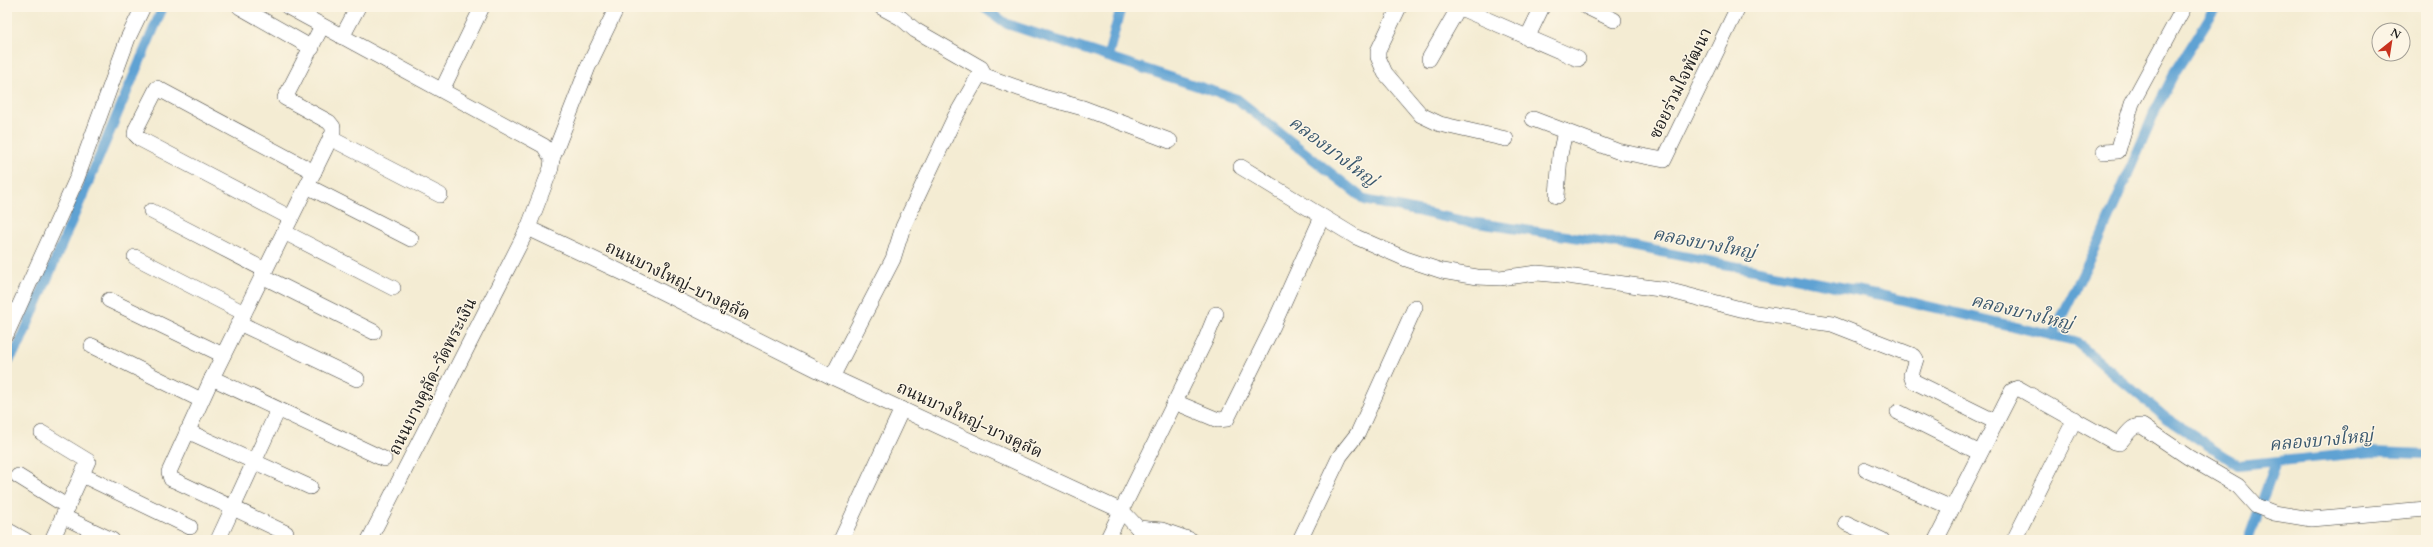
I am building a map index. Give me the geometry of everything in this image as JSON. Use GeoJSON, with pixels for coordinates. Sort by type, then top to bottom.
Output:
{"type":"FeatureCollection","features":[{"type":"Feature","properties":{"kind":"street"},"geometry":{"type":"LineString","coordinates":[[7,333],[77,178],[128,38],[143,7]]}},
{"type":"Feature","properties":{"kind":"street"},"geometry":{"type":"LineString","coordinates":[[240,7],[312,48]]}},
{"type":"Feature","properties":{"kind":"street"},"geometry":{"type":"LineString","coordinates":[[288,7],[544,146],[552,159]]}},
{"type":"Feature","properties":{"kind":"street"},"geometry":{"type":"LineString","coordinates":[[342,37],[358,7]]}},
{"type":"Feature","properties":{"kind":"street"},"geometry":{"type":"LineString","coordinates":[[442,90],[482,7]]}},
{"type":"Feature","properties":{"kind":"street"},"geometry":{"type":"LineString","coordinates":[[832,377],[893,259],[903,227],[955,117],[980,74],[981,68],[915,30],[901,18],[881,7]]}},
{"type":"Feature","properties":{"kind":"street"},"geometry":{"type":"LineString","coordinates":[[1399,7],[1378,51],[1378,57],[1385,73],[1421,115],[1440,124],[1506,139]]}},
{"type":"Feature","properties":{"kind":"street"},"geometry":{"type":"LineString","coordinates":[[1429,59],[1458,7],[1578,59]]}},
{"type":"Feature","properties":{"kind":"street"},"geometry":{"type":"LineString","coordinates":[[1527,38],[1542,7]]}},
{"type":"Feature","properties":{"kind":"street"},"geometry":{"type":"LineString","coordinates":[[1587,7],[1614,20]]}},
{"type":"Feature","properties":{"kind":"street","name":"ซอยร่วมใจพัฒนา"},"geometry":{"type":"LineString","coordinates":[[1533,119],[1617,152],[1664,160],[1738,7]]}},
{"type":"Feature","properties":{"kind":"street"},"geometry":{"type":"LineString","coordinates":[[2104,152],[2118,151],[2132,103],[2184,7]]}},
{"type":"Feature","properties":{"kind":"street"},"geometry":{"type":"LineString","coordinates":[[528,228],[551,168],[552,159],[611,9]]}},
{"type":"Feature","properties":{"kind":"street"},"geometry":{"type":"LineString","coordinates":[[286,533],[176,482],[169,476],[201,400],[330,138],[333,127],[329,122],[285,98],[322,26]]}},
{"type":"Feature","properties":{"kind":"street"},"geometry":{"type":"LineString","coordinates":[[980,74],[1043,97],[1091,111],[1170,141]]}},
{"type":"Feature","properties":{"kind":"street"},"geometry":{"type":"LineString","coordinates":[[291,218],[140,139],[136,134],[136,128],[157,88],[314,172]]}},
{"type":"Feature","properties":{"kind":"street"},"geometry":{"type":"LineString","coordinates":[[1557,196],[1560,155],[1565,131]]}},
{"type":"Feature","properties":{"kind":"street"},"geometry":{"type":"LineString","coordinates":[[330,138],[440,195]]}},
{"type":"Feature","properties":{"kind":"street"},"geometry":{"type":"LineString","coordinates":[[1241,167],[1322,218],[1356,237],[1392,253],[1442,271],[1477,277],[1500,278],[1537,273],[1560,275],[1667,290],[1756,313],[1832,324],[1914,356],[1916,359],[1911,375],[1912,381],[1996,422]]}},
{"type":"Feature","properties":{"kind":"street"},"geometry":{"type":"LineString","coordinates":[[307,186],[411,239]]}},
{"type":"Feature","properties":{"kind":"street"},"geometry":{"type":"LineString","coordinates":[[151,212],[374,332]]}},
{"type":"Feature","properties":{"kind":"street"},"geometry":{"type":"LineString","coordinates":[[1175,402],[1218,420],[1227,419],[1273,326],[1322,218]]}},
{"type":"Feature","properties":{"kind":"street","name":"ถนนบางใหญ่-บางคูลัด"},"geometry":{"type":"LineString","coordinates":[[528,228],[634,278],[832,377],[1122,511],[1141,534]]}},
{"type":"Feature","properties":{"kind":"street","name":"ถนนบางคูลัด-วัดพระเงิน"},"geometry":{"type":"LineString","coordinates":[[369,540],[394,464],[528,228]]}},
{"type":"Feature","properties":{"kind":"street"},"geometry":{"type":"LineString","coordinates":[[284,232],[393,288]]}},
{"type":"Feature","properties":{"kind":"street"},"geometry":{"type":"LineString","coordinates":[[135,257],[242,318],[357,378]]}},
{"type":"Feature","properties":{"kind":"street"},"geometry":{"type":"LineString","coordinates":[[109,300],[223,355]]}},
{"type":"Feature","properties":{"kind":"street"},"geometry":{"type":"LineString","coordinates":[[1300,540],[1340,456],[1358,433],[1415,307]]}},
{"type":"Feature","properties":{"kind":"street"},"geometry":{"type":"LineString","coordinates":[[1107,540],[1214,323],[1216,314]]}},
{"type":"Feature","properties":{"kind":"street"},"geometry":{"type":"LineString","coordinates":[[92,346],[201,400]]}},
{"type":"Feature","properties":{"kind":"street"},"geometry":{"type":"LineString","coordinates":[[212,378],[394,464]]}},
{"type":"Feature","properties":{"kind":"street"},"geometry":{"type":"LineString","coordinates":[[1936,540],[2012,391],[2018,388],[2119,443],[2130,429],[2137,425],[2142,426],[2188,457],[2238,486],[2256,506],[2274,513],[2311,519],[2426,509]]}},
{"type":"Feature","properties":{"kind":"street"},"geometry":{"type":"LineString","coordinates":[[841,540],[902,409]]}},
{"type":"Feature","properties":{"kind":"street"},"geometry":{"type":"LineString","coordinates":[[218,540],[278,410]]}},
{"type":"Feature","properties":{"kind":"street"},"geometry":{"type":"LineString","coordinates":[[1898,412],[1980,453]]}},
{"type":"Feature","properties":{"kind":"street"},"geometry":{"type":"LineString","coordinates":[[2014,540],[2075,419]]}},
{"type":"Feature","properties":{"kind":"street"},"geometry":{"type":"LineString","coordinates":[[187,431],[255,460],[310,487]]}},
{"type":"Feature","properties":{"kind":"street"},"geometry":{"type":"LineString","coordinates":[[42,433],[88,461],[52,540]]}},
{"type":"Feature","properties":{"kind":"street"},"geometry":{"type":"LineString","coordinates":[[1866,470],[1952,508]]}},
{"type":"Feature","properties":{"kind":"street"},"geometry":{"type":"LineString","coordinates":[[82,475],[190,527]]}},
{"type":"Feature","properties":{"kind":"street"},"geometry":{"type":"LineString","coordinates":[[18,476],[66,512],[112,540]]}},
{"type":"Feature","properties":{"kind":"street"},"geometry":{"type":"LineString","coordinates":[[1846,522],[1882,540]]}},
{"type":"Feature","properties":{"kind":"street"},"geometry":{"type":"LineString","coordinates":[[7,530],[25,540]]}},
{"type":"Feature","properties":{"kind":"street"},"geometry":{"type":"LineString","coordinates":[[1141,534],[1162,530],[1191,540]]}},
{"type":"Feature","properties":{"kind":"waterway"},"geometry":{"type":"LineString","coordinates":[[7,363],[19,345],[163,7]]}},
{"type":"Feature","properties":{"kind":"waterway","name":"คลองบางใหญ่"},"geometry":{"type":"LineString","coordinates":[[983,7],[1007,24],[1237,99],[1365,200],[1463,221],[1621,244],[1881,295],[2075,341],[2165,417],[2238,465],[2372,452],[2426,454]]}},
{"type":"Feature","properties":{"kind":"waterway"},"geometry":{"type":"LineString","coordinates":[[1108,56],[1121,7]]}},
{"type":"Feature","properties":{"kind":"waterway"},"geometry":{"type":"LineString","coordinates":[[2052,336],[2099,241],[2155,111],[2174,74],[2216,7]]}},
{"type":"Feature","properties":{"kind":"waterway"},"geometry":{"type":"LineString","coordinates":[[2248,540],[2276,462]]}}]}
